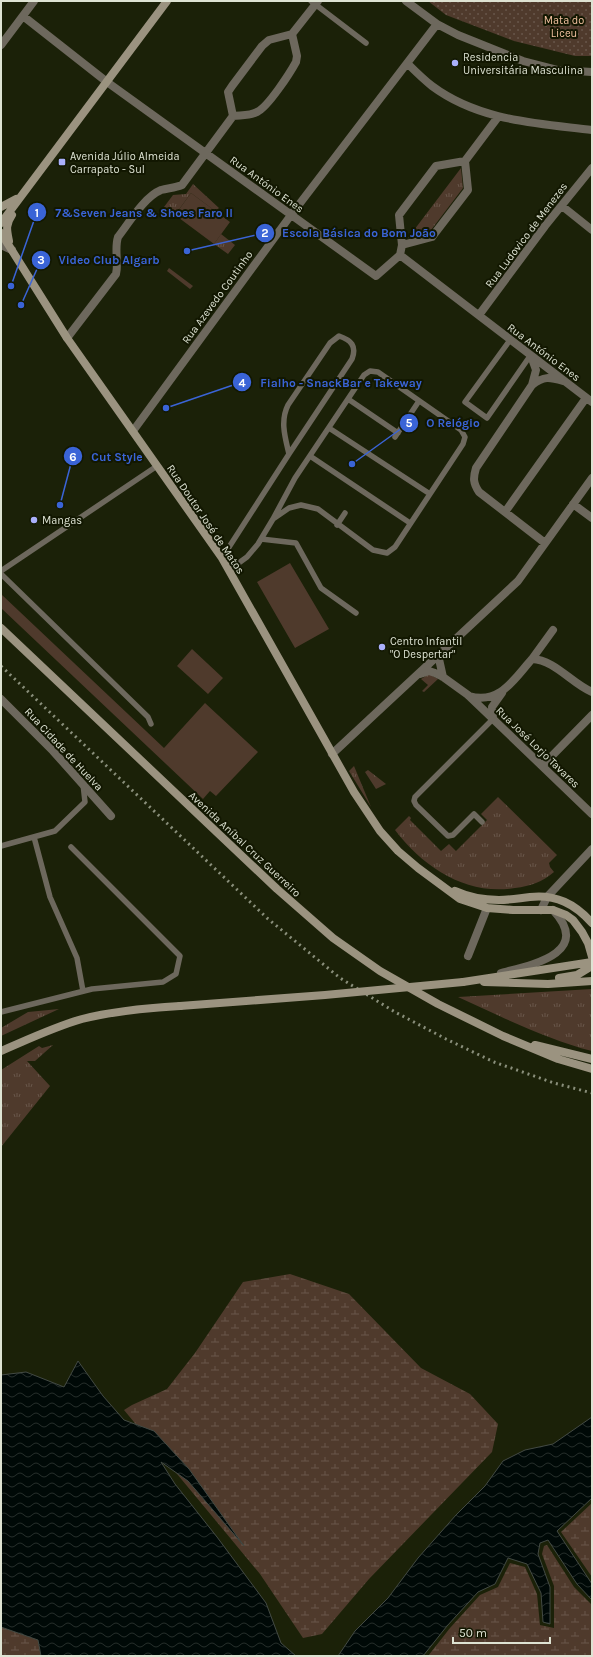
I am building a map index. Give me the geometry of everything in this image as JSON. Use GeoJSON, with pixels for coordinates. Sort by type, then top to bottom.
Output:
{"type":"FeatureCollection","features":[{"type":"Feature","properties":{"kind":"street"},"geometry":{"type":"LineString","coordinates":[[1,45],[34,1]]}},
{"type":"Feature","properties":{"kind":"street"},"geometry":{"type":"LineString","coordinates":[[1,223],[166,1]]}},
{"type":"Feature","properties":{"kind":"street"},"geometry":{"type":"LineString","coordinates":[[406,1],[437,24],[458,35],[523,61],[558,70],[592,72]]}},
{"type":"Feature","properties":{"kind":"street"},"geometry":{"type":"LineString","coordinates":[[233,116],[228,92],[232,86],[269,40],[292,34],[315,2]]}},
{"type":"Feature","properties":{"kind":"street","name":"Rua António Enes"},"geometry":{"type":"LineString","coordinates":[[23,16],[107,82],[376,276],[400,255],[589,400]]}},
{"type":"Feature","properties":{"kind":"street","name":"Rua Azevedo Coutinho"},"geometry":{"type":"LineString","coordinates":[[133,431],[291,215],[437,24]]}},
{"type":"Feature","properties":{"kind":"street"},"geometry":{"type":"LineString","coordinates":[[67,338],[116,274],[118,268],[116,242],[150,196],[162,190],[182,185],[233,116],[252,114],[259,111],[266,105],[293,68],[297,56],[292,34]]}},
{"type":"Feature","properties":{"kind":"street"},"geometry":{"type":"LineString","coordinates":[[407,63],[432,86],[480,112],[523,122],[592,130]]}},
{"type":"Feature","properties":{"kind":"street"},"geometry":{"type":"LineString","coordinates":[[402,245],[432,237],[468,190],[465,161],[498,117]]}},
{"type":"Feature","properties":{"kind":"street"},"geometry":{"type":"LineString","coordinates":[[400,255],[402,245],[399,215],[436,166],[465,161]]}},
{"type":"Feature","properties":{"kind":"street","name":"Rua Ludovico de Menezes"},"geometry":{"type":"LineString","coordinates":[[479,315],[592,168]]}},
{"type":"Feature","properties":{"kind":"street"},"geometry":{"type":"LineString","coordinates":[[1,207],[13,202],[25,190]]}},
{"type":"Feature","properties":{"kind":"street"},"geometry":{"type":"LineString","coordinates":[[12,250],[6,228],[8,220],[21,203],[25,190]]}},
{"type":"Feature","properties":{"kind":"street"},"geometry":{"type":"LineString","coordinates":[[562,206],[592,230]]}},
{"type":"Feature","properties":{"kind":"street","name":"Rua Doutor José de Matos"},"geometry":{"type":"LineString","coordinates":[[1,233],[67,338],[222,558],[332,754],[367,813],[380,831],[398,851],[429,877]]}},
{"type":"Feature","properties":{"kind":"street"},"geometry":{"type":"LineString","coordinates":[[1,244],[12,250]]}},
{"type":"Feature","properties":{"kind":"street"},"geometry":{"type":"LineString","coordinates":[[530,356],[536,370],[532,385],[476,468],[474,485],[479,492],[546,543]]}},
{"type":"Feature","properties":{"kind":"street"},"geometry":{"type":"LineString","coordinates":[[532,385],[540,380],[550,377],[563,380]]}},
{"type":"Feature","properties":{"kind":"street"},"geometry":{"type":"LineString","coordinates":[[505,512],[589,400]]}},
{"type":"Feature","properties":{"kind":"street"},"geometry":{"type":"LineString","coordinates":[[332,754],[518,581],[592,478]]}},
{"type":"Feature","properties":{"kind":"street"},"geometry":{"type":"LineString","coordinates":[[573,504],[592,518]]}},
{"type":"Feature","properties":{"kind":"street","name":"Avenida Aníbal Cruz Guerreiro"},"geometry":{"type":"LineString","coordinates":[[1,628],[277,890],[333,938],[380,971],[438,1004],[503,1036]]}},
{"type":"Feature","properties":{"kind":"street","name":"Rua José Lorjo Tavares"},"geometry":{"type":"LineString","coordinates":[[468,695],[486,698],[503,691],[532,659],[553,630]]}},
{"type":"Feature","properties":{"kind":"street"},"geometry":{"type":"LineString","coordinates":[[443,676],[439,658],[444,650]]}},
{"type":"Feature","properties":{"kind":"street"},"geometry":{"type":"LineString","coordinates":[[532,659],[544,660],[575,683],[592,692]]}},
{"type":"Feature","properties":{"kind":"street","name":"Rua José Lorjo Tavares"},"geometry":{"type":"LineString","coordinates":[[416,676],[429,671],[443,676],[468,695],[592,814]]}},
{"type":"Feature","properties":{"kind":"street"},"geometry":{"type":"LineString","coordinates":[[493,719],[492,707],[503,691]]}},
{"type":"Feature","properties":{"kind":"street","name":"Rua Cidade de Huelva"},"geometry":{"type":"LineString","coordinates":[[1,699],[53,750],[111,816]]}},
{"type":"Feature","properties":{"kind":"street"},"geometry":{"type":"LineString","coordinates":[[542,766],[592,715]]}},
{"type":"Feature","properties":{"kind":"street"},"geometry":{"type":"LineString","coordinates":[[540,910],[547,897],[592,849]]}},
{"type":"Feature","properties":{"kind":"street"},"geometry":{"type":"LineString","coordinates":[[429,877],[460,893],[484,899],[500,900],[547,897],[566,902],[582,912],[592,922]]}},
{"type":"Feature","properties":{"kind":"street"},"geometry":{"type":"LineString","coordinates":[[429,877],[460,899],[487,908],[513,910],[553,910],[563,913],[573,920],[586,939],[592,957]]}},
{"type":"Feature","properties":{"kind":"street"},"geometry":{"type":"LineString","coordinates":[[468,956],[487,908]]}},
{"type":"Feature","properties":{"kind":"street"},"geometry":{"type":"LineString","coordinates":[[480,979],[551,958],[561,951],[567,942],[568,932],[564,923],[553,910]]}},
{"type":"Feature","properties":{"kind":"street"},"geometry":{"type":"LineString","coordinates":[[1,1051],[44,1032],[82,1019],[143,1009],[325,995],[463,982],[592,962]]}},
{"type":"Feature","properties":{"kind":"street"},"geometry":{"type":"LineString","coordinates":[[506,983],[570,977],[581,973],[592,966]]}},
{"type":"Feature","properties":{"kind":"street"},"geometry":{"type":"LineString","coordinates":[[463,982],[548,984],[592,981]]}},
{"type":"Feature","properties":{"kind":"street"},"geometry":{"type":"LineString","coordinates":[[503,1036],[592,1059]]}},
{"type":"Feature","properties":{"kind":"street"},"geometry":{"type":"LineString","coordinates":[[503,1036],[558,1059],[592,1069]]}},
{"type":"Feature","properties":{"kind":"lane"},"geometry":{"type":"LineString","coordinates":[[315,2],[366,43]]}},
{"type":"Feature","properties":{"kind":"lane"},"geometry":{"type":"LineString","coordinates":[[222,558],[352,359],[354,352],[352,344],[346,339],[339,336],[330,343],[284,413],[283,426],[289,454]]}},
{"type":"Feature","properties":{"kind":"lane"},"geometry":{"type":"LineString","coordinates":[[510,340],[465,402],[487,418],[530,356]]}},
{"type":"Feature","properties":{"kind":"lane"},"geometry":{"type":"LineString","coordinates":[[229,570],[248,557],[261,539],[295,478],[364,375],[370,371],[378,372],[461,430],[465,437],[463,444],[395,547],[387,553],[373,550],[318,509],[301,505],[289,508],[273,519]]}},
{"type":"Feature","properties":{"kind":"lane"},"geometry":{"type":"LineString","coordinates":[[348,399],[397,435],[419,401]]}},
{"type":"Feature","properties":{"kind":"lane"},"geometry":{"type":"LineString","coordinates":[[329,428],[430,494]]}},
{"type":"Feature","properties":{"kind":"lane"},"geometry":{"type":"LineString","coordinates":[[310,456],[410,524]]}},
{"type":"Feature","properties":{"kind":"lane"},"geometry":{"type":"LineString","coordinates":[[151,724],[148,718],[1,573],[157,466]]}},
{"type":"Feature","properties":{"kind":"lane"},"geometry":{"type":"LineString","coordinates":[[338,525],[345,513]]}},
{"type":"Feature","properties":{"kind":"lane"},"geometry":{"type":"LineString","coordinates":[[261,539],[296,543],[321,588],[356,613]]}},
{"type":"Feature","properties":{"kind":"lane"},"geometry":{"type":"LineString","coordinates":[[482,822],[474,814],[453,835],[448,836],[416,805],[414,801],[415,797],[493,719]]}},
{"type":"Feature","properties":{"kind":"lane"},"geometry":{"type":"LineString","coordinates":[[1,846],[55,831],[85,802],[82,784]]}},
{"type":"Feature","properties":{"kind":"lane"},"geometry":{"type":"LineString","coordinates":[[34,837],[50,897],[77,958],[83,991]]}},
{"type":"Feature","properties":{"kind":"lane"},"geometry":{"type":"LineString","coordinates":[[1,1012],[92,989],[163,982],[176,974],[180,956],[71,847]]}},
{"type":"Feature","properties":{"kind":"green space","name":"Mata do Liceu"},"geometry":{"type":"Polygon","coordinates":[[[428,1],[592,1],[592,56],[575,56],[514,41],[446,15],[428,1]]]}},
{"type":"Feature","properties":{"kind":"green space"},"geometry":{"type":"Polygon","coordinates":[[[461,168],[463,188],[428,234],[408,238],[461,168]]]}},
{"type":"Feature","properties":{"kind":"green space"},"geometry":{"type":"Polygon","coordinates":[[[193,184],[219,208],[215,211],[191,193],[175,215],[164,207],[173,195],[186,194],[193,184]]]}},
{"type":"Feature","properties":{"kind":"green space"},"geometry":{"type":"Polygon","coordinates":[[[191,193],[230,222],[214,244],[175,215],[191,193]]]}},
{"type":"Feature","properties":{"kind":"green space"},"geometry":{"type":"Polygon","coordinates":[[[221,234],[235,245],[228,254],[214,244],[221,234]]]}},
{"type":"Feature","properties":{"kind":"green space"},"geometry":{"type":"Polygon","coordinates":[[[169,268],[193,286],[190,289],[167,271],[169,268]]]}},
{"type":"Feature","properties":{"kind":"green space"},"geometry":{"type":"Polygon","coordinates":[[[290,563],[329,629],[295,648],[257,582],[290,563]]]}},
{"type":"Feature","properties":{"kind":"green space"},"geometry":{"type":"Polygon","coordinates":[[[1,594],[164,748],[205,703],[258,752],[216,796],[210,791],[203,799],[1,608],[1,594]]]}},
{"type":"Feature","properties":{"kind":"green space"},"geometry":{"type":"Polygon","coordinates":[[[192,649],[223,678],[208,694],[177,666],[192,649]]]}},
{"type":"Feature","properties":{"kind":"green space"},"geometry":{"type":"Polygon","coordinates":[[[429,674],[438,679],[424,692],[422,691],[428,685],[421,679],[429,674]]]}},
{"type":"Feature","properties":{"kind":"green space"},"geometry":{"type":"Polygon","coordinates":[[[354,766],[371,807],[349,771],[354,766]]]}},
{"type":"Feature","properties":{"kind":"green space"},"geometry":{"type":"Polygon","coordinates":[[[368,770],[386,784],[376,789],[365,772],[368,770]]]}},
{"type":"Feature","properties":{"kind":"green space"},"geometry":{"type":"Polygon","coordinates":[[[498,797],[557,855],[549,863],[554,872],[541,881],[521,887],[497,889],[480,888],[464,883],[433,867],[419,856],[395,830],[409,816],[411,818],[410,820],[441,851],[449,844],[456,851],[487,820],[481,814],[498,797]]]}},
{"type":"Feature","properties":{"kind":"green space"},"geometry":{"type":"Polygon","coordinates":[[[592,989],[592,1051],[541,1034],[458,997],[592,989]]]}},
{"type":"Feature","properties":{"kind":"green space"},"geometry":{"type":"Polygon","coordinates":[[[59,1009],[1,1036],[1,1028],[28,1012],[59,1009]]]}},
{"type":"Feature","properties":{"kind":"green space"},"geometry":{"type":"Polygon","coordinates":[[[53,1045],[35,1061],[27,1061],[50,1086],[1,1147],[1,1070],[39,1046],[42,1048],[53,1045]]]}},
{"type":"Feature","properties":{"kind":"green space"},"geometry":{"type":"Polygon","coordinates":[[[290,1274],[349,1294],[421,1368],[470,1394],[498,1424],[492,1452],[369,1579],[322,1634],[303,1638],[260,1574],[124,1410],[167,1389],[195,1353],[243,1282],[290,1274]]]}},
{"type":"Feature","properties":{"kind":"green space"},"geometry":{"type":"Polygon","coordinates":[[[592,1503],[592,1577],[561,1532],[592,1503]]]}},
{"type":"Feature","properties":{"kind":"green space"},"geometry":{"type":"Polygon","coordinates":[[[547,1545],[574,1587],[592,1605],[592,1656],[428,1656],[450,1628],[480,1595],[498,1587],[510,1563],[525,1567],[537,1594],[540,1625],[554,1628],[554,1586],[542,1554],[544,1546],[547,1545]]]}},
{"type":"Feature","properties":{"kind":"green space"},"geometry":{"type":"Polygon","coordinates":[[[1,1627],[38,1640],[41,1656],[1,1656],[1,1627]]]}},
{"type":"Feature","properties":{"kind":"water"},"geometry":{"type":"Polygon","coordinates":[[[78,1361],[103,1396],[124,1420],[154,1431],[189,1469],[244,1546],[188,1481],[161,1462],[175,1484],[266,1603],[281,1643],[296,1656],[41,1656],[38,1640],[1,1627],[1,1375],[26,1372],[64,1387],[78,1361]]]}},
{"type":"Feature","properties":{"kind":"water"},"geometry":{"type":"Polygon","coordinates":[[[592,1417],[592,1498],[557,1531],[592,1584],[592,1600],[577,1584],[548,1540],[540,1543],[538,1554],[550,1587],[550,1624],[543,1622],[541,1593],[527,1564],[508,1558],[495,1584],[478,1592],[447,1626],[423,1656],[338,1656],[355,1631],[388,1598],[418,1558],[456,1515],[485,1486],[503,1461],[525,1450],[553,1444],[592,1417]]]}},
{"type":"Feature","properties":{"kind":"railway"},"geometry":{"type":"LineString","coordinates":[[1,666],[267,918],[340,978],[395,1012],[494,1062],[554,1083],[592,1093]]}},
{"type":"Feature","properties":{"kind":"place","name":"Residencia Universitária Masculina"},"geometry":{"type":"Point","coordinates":[455,63]}},
{"type":"Feature","properties":{"kind":"place","name":"Avenida Júlio Almeida Carrapato - Sul"},"geometry":{"type":"Point","coordinates":[62,162]}},
{"type":"Feature","properties":{"kind":"place","name":"Escola Básica do Bom João"},"geometry":{"type":"Point","coordinates":[187,251]}},
{"type":"Feature","properties":{"kind":"place","name":"7&Seven Jeans & Shoes Faro II"},"geometry":{"type":"Point","coordinates":[11,286]}},
{"type":"Feature","properties":{"kind":"place","name":"Video Club Algarb"},"geometry":{"type":"Point","coordinates":[21,305]}},
{"type":"Feature","properties":{"kind":"place","name":"Fialho - SnackBar e Takeway"},"geometry":{"type":"Point","coordinates":[166,408]}},
{"type":"Feature","properties":{"kind":"place","name":"O Relógio"},"geometry":{"type":"Point","coordinates":[352,464]}},
{"type":"Feature","properties":{"kind":"place","name":"Cut Style"},"geometry":{"type":"Point","coordinates":[60,505]}},
{"type":"Feature","properties":{"kind":"place","name":"Mangas"},"geometry":{"type":"Point","coordinates":[34,520]}},
{"type":"Feature","properties":{"kind":"place","name":"Centro Infantil \"O Despertar\""},"geometry":{"type":"Point","coordinates":[382,647]}}]}
